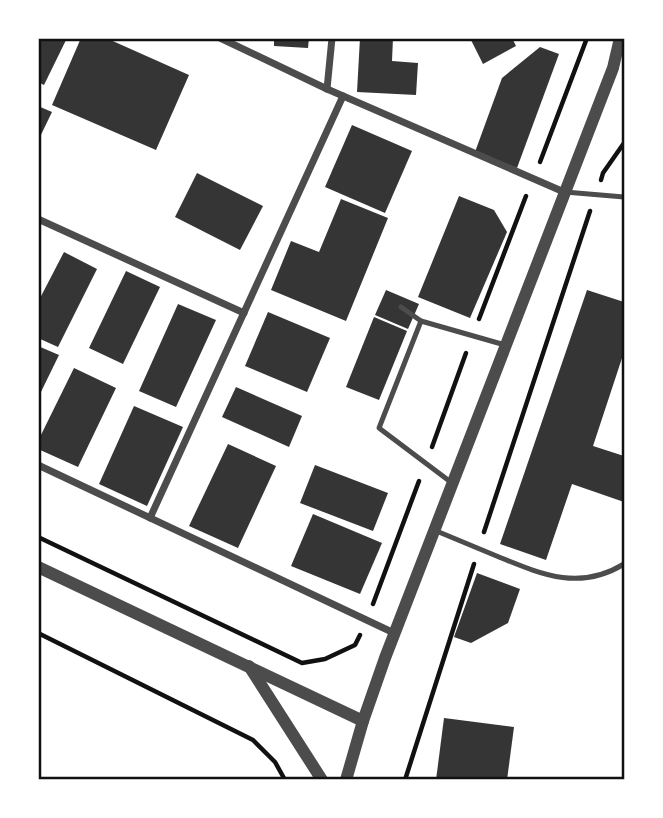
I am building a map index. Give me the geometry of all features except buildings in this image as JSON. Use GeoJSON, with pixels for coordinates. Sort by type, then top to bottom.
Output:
{"type":"FeatureCollection","features":[{"type":"Feature","properties":{"kind":"street"},"geometry":{"type":"LineString","coordinates":[[220,38],[327,89],[564,192]]}},
{"type":"Feature","properties":{"kind":"street"},"geometry":{"type":"LineString","coordinates":[[327,89],[332,38]]}},
{"type":"Feature","properties":{"kind":"street"},"geometry":{"type":"LineString","coordinates":[[346,779],[394,633],[564,192],[619,68],[620,38]]}},
{"type":"Feature","properties":{"kind":"street"},"geometry":{"type":"LineString","coordinates":[[150,518],[343,96]]}},
{"type":"Feature","properties":{"kind":"street"},"geometry":{"type":"LineString","coordinates":[[38,219],[244,313]]}},
{"type":"Feature","properties":{"kind":"street"},"geometry":{"type":"LineString","coordinates":[[38,466],[394,633]]}},
{"type":"Feature","properties":{"kind":"street"},"geometry":{"type":"LineString","coordinates":[[38,568],[363,722]]}},
{"type":"Feature","properties":{"kind":"street"},"geometry":{"type":"LineString","coordinates":[[248,666],[322,779]]}},
{"type":"Feature","properties":{"kind":"lane"},"geometry":{"type":"LineString","coordinates":[[564,192],[625,197]]}},
{"type":"Feature","properties":{"kind":"lane"},"geometry":{"type":"LineString","coordinates":[[401,307],[421,321],[505,345]]}},
{"type":"Feature","properties":{"kind":"lane"},"geometry":{"type":"LineString","coordinates":[[421,321],[379,428],[452,483]]}},
{"type":"Feature","properties":{"kind":"lane"},"geometry":{"type":"LineString","coordinates":[[434,530],[551,577],[597,576],[625,564]]}},
{"type":"Feature","properties":{"kind":"path"},"geometry":{"type":"LineString","coordinates":[[405,779],[603,173],[625,143]]}},
{"type":"Feature","properties":{"kind":"path"},"geometry":{"type":"LineString","coordinates":[[38,537],[302,663],[326,659],[355,645]]}},
{"type":"Feature","properties":{"kind":"path"},"geometry":{"type":"LineString","coordinates":[[38,633],[253,740],[275,762],[285,779]]}}]}
